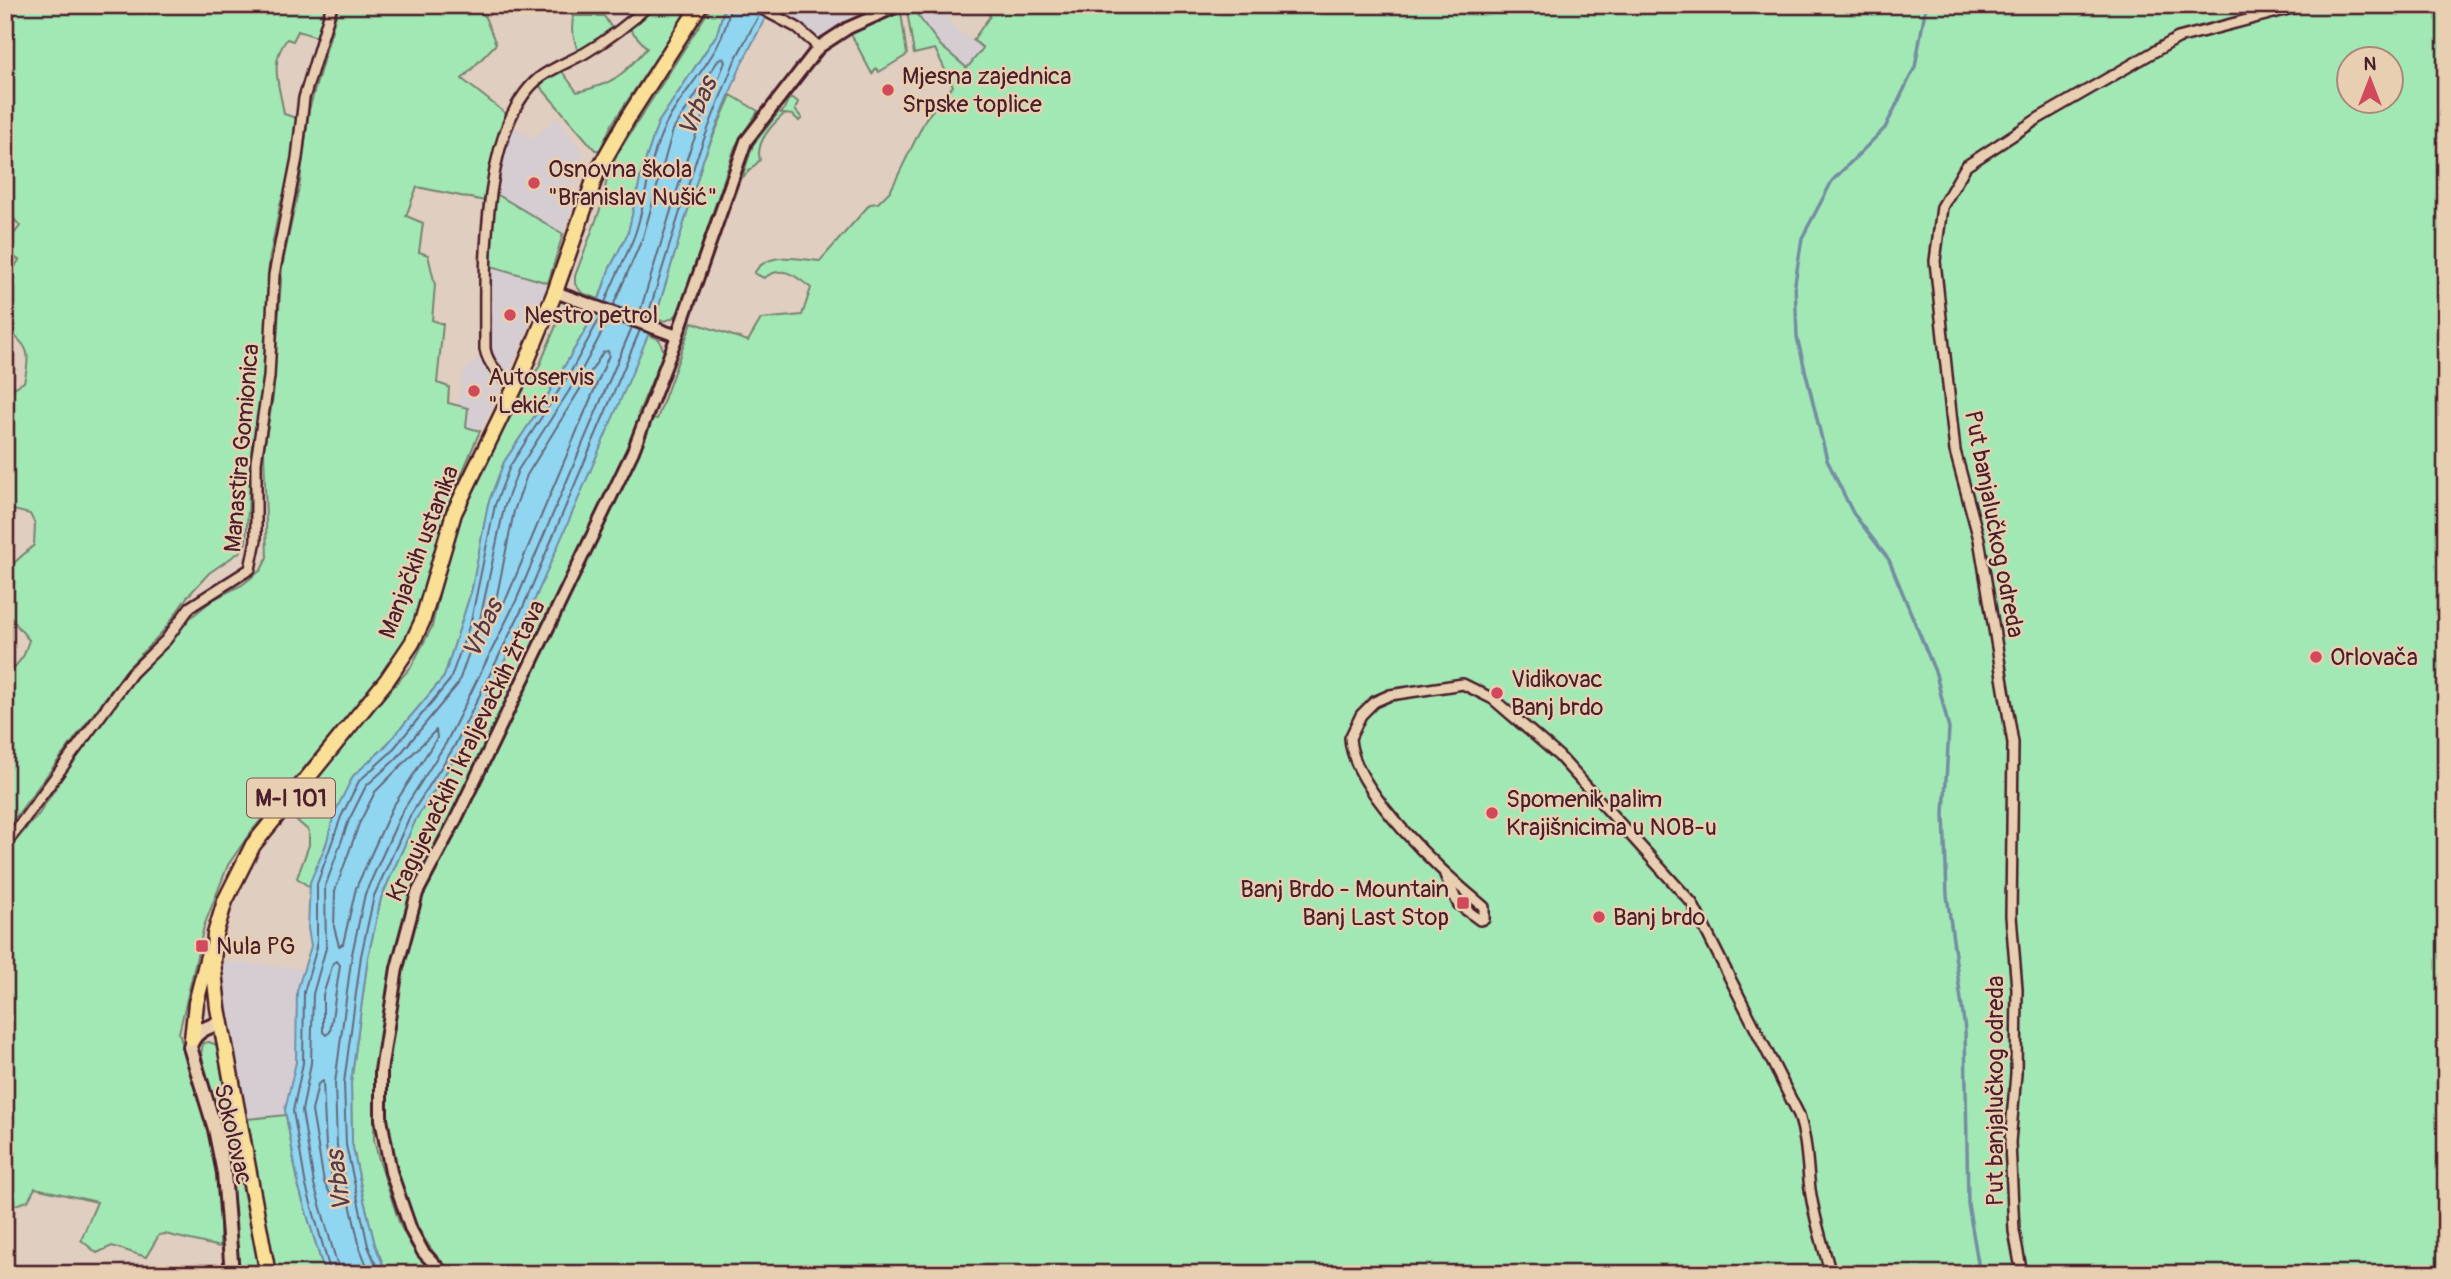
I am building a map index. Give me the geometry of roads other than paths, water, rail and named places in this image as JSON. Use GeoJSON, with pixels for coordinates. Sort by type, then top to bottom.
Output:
{"type":"FeatureCollection","features":[{"type":"Feature","properties":{"kind":"main road","name":"Manjačkih ustanika"},"geometry":{"type":"LineString","coordinates":[[221,1024],[213,962],[215,934],[232,884],[253,845],[387,680],[412,643],[422,622],[454,513],[516,387],[555,292],[604,158],[700,5]]}},
{"type":"Feature","properties":{"kind":"main road"},"geometry":{"type":"LineString","coordinates":[[192,1039],[196,1003],[215,934]]}},
{"type":"Feature","properties":{"kind":"main road"},"geometry":{"type":"LineString","coordinates":[[192,1039],[207,1027],[221,1024]]}},
{"type":"Feature","properties":{"kind":"main road","name":"M-I 101"},"geometry":{"type":"LineString","coordinates":[[221,1024],[268,1274]]}},
{"type":"Feature","properties":{"kind":"main road","name":"Sokolovac"},"geometry":{"type":"LineString","coordinates":[[192,1039],[191,1055],[210,1109],[224,1173],[232,1274]]}},
{"type":"Feature","properties":{"kind":"street","name":"Manastira Gomionica"},"geometry":{"type":"LineString","coordinates":[[5,845],[132,673],[166,640],[190,607],[250,569],[256,540],[257,462],[269,377],[274,275],[297,158],[304,99],[332,5]]}},
{"type":"Feature","properties":{"kind":"street"},"geometry":{"type":"LineString","coordinates":[[516,387],[502,377],[487,359],[485,349],[487,212],[499,154],[519,105],[533,83],[546,73],[610,39],[649,5]]}},
{"type":"Feature","properties":{"kind":"street"},"geometry":{"type":"LineString","coordinates":[[754,5],[783,20],[819,47]]}},
{"type":"Feature","properties":{"kind":"street","name":"Kragujevačkih i kraljevačkih žrtava"},"geometry":{"type":"LineString","coordinates":[[444,1274],[423,1252],[411,1230],[391,1172],[381,1119],[380,1071],[405,930],[417,893],[455,821],[633,451],[677,336],[741,151],[819,47],[848,27],[900,5]]}},
{"type":"Feature","properties":{"kind":"street","name":"Put banjalučkog odreda"},"geometry":{"type":"LineString","coordinates":[[2022,1274],[2014,1231],[2010,1142],[2016,1074],[2017,989],[2011,916],[2013,743],[1979,539],[1955,451],[1935,261],[1942,207],[1966,166],[2039,118],[2179,38],[2304,5]]}},
{"type":"Feature","properties":{"kind":"street"},"geometry":{"type":"LineString","coordinates":[[555,292],[677,336]]}},
{"type":"Feature","properties":{"kind":"street"},"geometry":{"type":"LineString","coordinates":[[1445,875],[1458,904],[1476,918],[1485,919],[1484,907],[1445,875],[1377,795],[1357,765],[1350,738],[1361,715],[1374,702],[1399,693],[1464,684],[1493,699],[1559,756],[1692,904],[1798,1115],[1807,1141],[1816,1218],[1831,1274]]}},
{"type":"Feature","properties":{"kind":"water","name":"Vrbas"},"geometry":{"type":"Polygon","coordinates":[[[725,5],[772,5],[742,63],[703,160],[655,319],[531,608],[460,750],[416,819],[381,898],[368,957],[351,1083],[352,1143],[375,1245],[387,1274],[325,1274],[299,1188],[285,1110],[296,1062],[297,991],[311,946],[308,928],[310,882],[326,845],[334,814],[353,776],[384,748],[444,677],[472,589],[488,504],[504,462],[542,405],[594,315],[609,270],[628,233],[642,171],[658,123],[717,34],[725,5]]]}},
{"type":"Feature","properties":{"kind":"waterway"},"geometry":{"type":"LineString","coordinates":[[1926,5],[1915,67],[1885,128],[1832,181],[1802,238],[1795,283],[1797,337],[1827,460],[1853,513],[1889,560],[1936,674],[1949,729],[1944,814],[1947,895],[1965,1030],[1968,1204],[1980,1274]]}},
{"type":"Feature","properties":{"kind":"place","name":"Mjesna zajednica Srpske toplice"},"geometry":{"type":"Point","coordinates":[888,90]}},
{"type":"Feature","properties":{"kind":"place","name":"Osnovna škola \"Branislav Nušić\""},"geometry":{"type":"Point","coordinates":[534,183]}},
{"type":"Feature","properties":{"kind":"place","name":"Nestro petrol"},"geometry":{"type":"Point","coordinates":[510,315]}},
{"type":"Feature","properties":{"kind":"place","name":"Autoservis \"Lekić\""},"geometry":{"type":"Point","coordinates":[474,391]}},
{"type":"Feature","properties":{"kind":"place","name":"Orlovača"},"geometry":{"type":"Point","coordinates":[2316,657]}},
{"type":"Feature","properties":{"kind":"place","name":"Vidikovac Banj brdo"},"geometry":{"type":"Point","coordinates":[1497,693]}},
{"type":"Feature","properties":{"kind":"place","name":"Spomenik palim Krajišnicima u NOB-u"},"geometry":{"type":"Point","coordinates":[1492,813]}},
{"type":"Feature","properties":{"kind":"place","name":"Banj Brdo - Mountain Banj Last Stop"},"geometry":{"type":"Point","coordinates":[1463,903]}},
{"type":"Feature","properties":{"kind":"place","name":"Banj brdo"},"geometry":{"type":"Point","coordinates":[1599,917]}},
{"type":"Feature","properties":{"kind":"place","name":"Nula PG"},"geometry":{"type":"Point","coordinates":[202,946]}}]}
